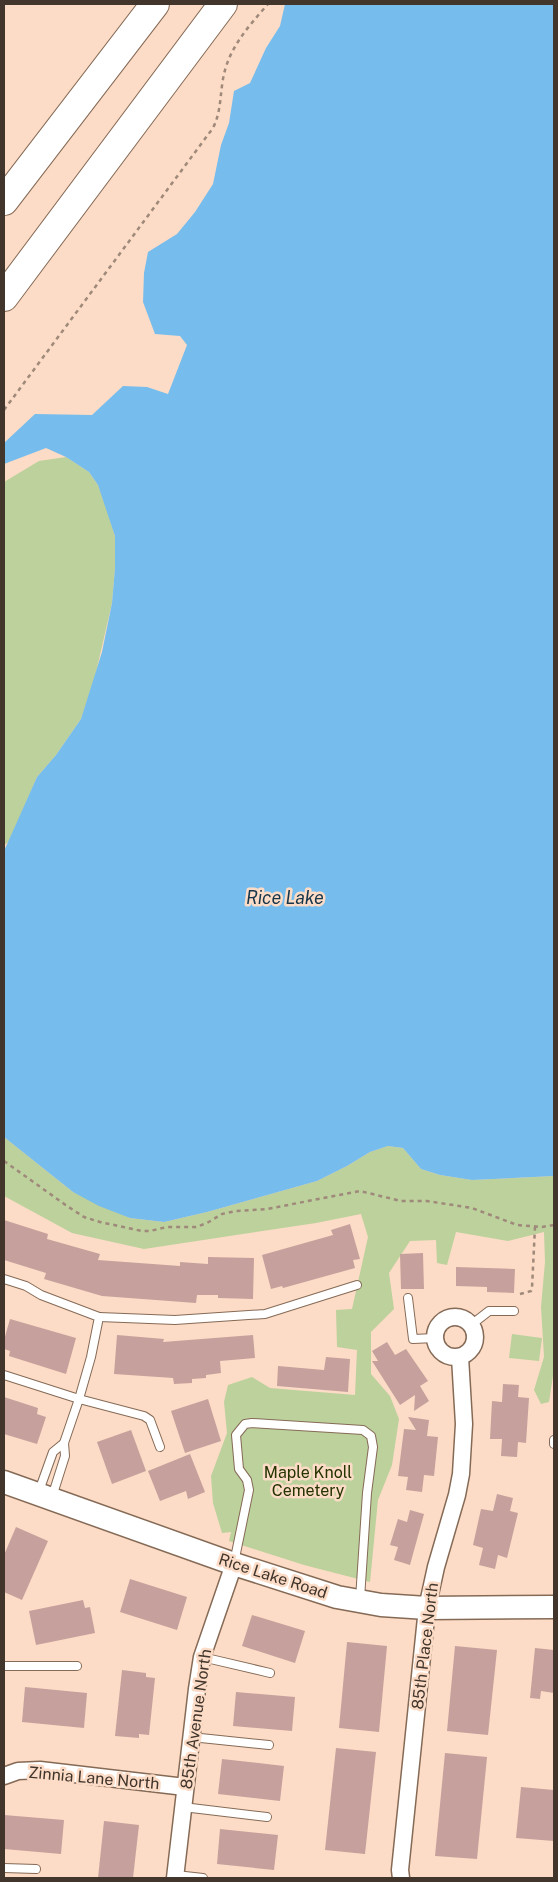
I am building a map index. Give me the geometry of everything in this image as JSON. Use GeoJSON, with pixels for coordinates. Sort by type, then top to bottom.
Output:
{"type":"FeatureCollection","features":[{"type":"Feature","properties":{"kind":"highway"},"geometry":{"type":"LineString","coordinates":[[4,171],[155,4]]}},
{"type":"Feature","properties":{"kind":"highway"},"geometry":{"type":"LineString","coordinates":[[4,298],[223,4]]}},
{"type":"Feature","properties":{"kind":"highway"},"geometry":{"type":"LineString","coordinates":[[4,200],[132,31]]}},
{"type":"Feature","properties":{"kind":"street"},"geometry":{"type":"LineString","coordinates":[[450,1316],[464,1318],[471,1325],[475,1335],[474,1342],[466,1354],[460,1357],[447,1356],[437,1347],[434,1338],[439,1323],[450,1316]]}},
{"type":"Feature","properties":{"kind":"street","name":"85th Place North"},"geometry":{"type":"LineString","coordinates":[[401,1878],[400,1870],[426,1608],[461,1474],[464,1424],[460,1357]]}},
{"type":"Feature","properties":{"kind":"street","name":"Rice Lake Road"},"geometry":{"type":"LineString","coordinates":[[4,1482],[315,1591],[382,1605],[426,1608],[554,1607]]}},
{"type":"Feature","properties":{"kind":"street","name":"85th Avenue North"},"geometry":{"type":"LineString","coordinates":[[176,1877],[185,1787],[202,1657],[234,1564]]}},
{"type":"Feature","properties":{"kind":"street","name":"Zinnia Lane North"},"geometry":{"type":"LineString","coordinates":[[4,1776],[18,1771],[40,1770],[185,1787]]}},
{"type":"Feature","properties":{"kind":"lane"},"geometry":{"type":"LineString","coordinates":[[4,1279],[26,1286],[41,1295],[99,1317],[175,1320],[264,1314],[357,1285]]}},
{"type":"Feature","properties":{"kind":"lane"},"geometry":{"type":"LineString","coordinates":[[408,1298],[413,1339],[434,1338]]}},
{"type":"Feature","properties":{"kind":"lane"},"geometry":{"type":"LineString","coordinates":[[471,1325],[489,1310],[514,1311]]}},
{"type":"Feature","properties":{"kind":"lane"},"geometry":{"type":"LineString","coordinates":[[45,1496],[65,1456],[64,1443],[91,1357],[99,1317]]}},
{"type":"Feature","properties":{"kind":"lane"},"geometry":{"type":"LineString","coordinates":[[4,1375],[79,1399],[144,1416],[150,1420],[160,1447]]}},
{"type":"Feature","properties":{"kind":"lane"},"geometry":{"type":"LineString","coordinates":[[234,1564],[249,1490],[247,1480],[239,1470],[236,1435],[245,1424],[252,1422],[280,1423],[363,1430],[371,1436],[373,1448],[367,1493],[360,1601]]}},
{"type":"Feature","properties":{"kind":"lane"},"geometry":{"type":"LineString","coordinates":[[45,1496],[53,1452],[64,1443]]}},
{"type":"Feature","properties":{"kind":"lane"},"geometry":{"type":"LineString","coordinates":[[202,1657],[270,1673]]}},
{"type":"Feature","properties":{"kind":"lane"},"geometry":{"type":"LineString","coordinates":[[4,1666],[77,1666]]}},
{"type":"Feature","properties":{"kind":"lane"},"geometry":{"type":"LineString","coordinates":[[191,1737],[269,1745]]}},
{"type":"Feature","properties":{"kind":"lane"},"geometry":{"type":"LineString","coordinates":[[183,1807],[266,1817]]}},
{"type":"Feature","properties":{"kind":"lane"},"geometry":{"type":"LineString","coordinates":[[4,1868],[36,1870]]}},
{"type":"Feature","properties":{"kind":"lane"},"geometry":{"type":"LineString","coordinates":[[176,1877],[203,1878]]}},
{"type":"Feature","properties":{"kind":"path"},"geometry":{"type":"LineString","coordinates":[[4,410],[213,128],[219,114],[223,79],[229,57],[249,26],[268,4]]}},
{"type":"Feature","properties":{"kind":"path"},"geometry":{"type":"LineString","coordinates":[[4,1161],[84,1216],[100,1222],[150,1232],[167,1227],[196,1227],[222,1214],[236,1211],[267,1209],[360,1191],[401,1201],[427,1201],[472,1208],[517,1225],[535,1227],[554,1225]]}},
{"type":"Feature","properties":{"kind":"path"},"geometry":{"type":"LineString","coordinates":[[520,1294],[531,1291],[532,1288],[535,1227]]}},
{"type":"Feature","properties":{"kind":"green space"},"geometry":{"type":"Polygon","coordinates":[[[66,457],[89,472],[98,485],[106,505],[115,536],[112,603],[94,681],[81,719],[56,755],[37,777],[9,842],[4,845],[4,482],[39,461],[66,457]]]}},
{"type":"Feature","properties":{"kind":"green space","name":"Maple Knoll Cemetery"},"geometry":{"type":"Polygon","coordinates":[[[4,1137],[73,1192],[130,1218],[164,1222],[317,1181],[370,1152],[388,1146],[403,1148],[421,1169],[440,1175],[472,1180],[554,1176],[554,1369],[549,1402],[541,1404],[534,1390],[544,1357],[541,1307],[545,1262],[544,1232],[508,1241],[456,1232],[447,1265],[437,1263],[436,1240],[410,1241],[389,1273],[394,1309],[371,1332],[371,1374],[390,1396],[399,1419],[392,1465],[378,1500],[370,1582],[304,1565],[229,1541],[231,1532],[222,1533],[213,1503],[211,1476],[227,1433],[224,1402],[228,1385],[252,1377],[270,1388],[355,1395],[357,1350],[337,1347],[336,1310],[352,1309],[368,1237],[361,1214],[316,1223],[144,1249],[72,1233],[4,1196],[4,1137]]]}},
{"type":"Feature","properties":{"kind":"green space"},"geometry":{"type":"Polygon","coordinates":[[[512,1334],[542,1338],[539,1361],[509,1358],[512,1334]]]}},
{"type":"Feature","properties":{"kind":"water","name":"Rice Lake"},"geometry":{"type":"Polygon","coordinates":[[[285,4],[554,4],[554,1176],[472,1180],[440,1175],[421,1169],[403,1148],[388,1146],[370,1152],[317,1181],[164,1222],[130,1218],[99,1206],[73,1192],[4,1137],[4,851],[37,777],[56,755],[81,719],[102,652],[112,603],[115,536],[98,485],[89,472],[66,457],[46,448],[4,464],[4,443],[35,414],[92,415],[123,386],[147,387],[168,394],[187,345],[180,336],[155,334],[143,302],[144,273],[148,252],[177,234],[195,212],[213,184],[221,145],[229,123],[234,91],[250,83],[266,48],[280,26],[285,4]]]}},
{"type":"Feature","properties":{"kind":"building"},"geometry":{"type":"Polygon","coordinates":[[[4,1220],[48,1234],[47,1239],[100,1254],[98,1260],[180,1266],[180,1262],[208,1264],[208,1257],[254,1258],[253,1299],[197,1295],[196,1303],[102,1296],[44,1279],[46,1273],[4,1260],[4,1220]]]}},
{"type":"Feature","properties":{"kind":"building"},"geometry":{"type":"Polygon","coordinates":[[[350,1224],[360,1259],[353,1260],[355,1268],[283,1288],[282,1286],[271,1289],[262,1255],[333,1235],[331,1230],[350,1224]]]}},
{"type":"Feature","properties":{"kind":"building"},"geometry":{"type":"Polygon","coordinates":[[[423,1253],[424,1289],[401,1289],[400,1254],[423,1253]]]}},
{"type":"Feature","properties":{"kind":"building"},"geometry":{"type":"Polygon","coordinates":[[[456,1267],[515,1269],[514,1293],[487,1292],[487,1287],[456,1286],[456,1267]]]}},
{"type":"Feature","properties":{"kind":"building"},"geometry":{"type":"Polygon","coordinates":[[[10,1319],[76,1338],[66,1374],[9,1356],[10,1351],[4,1349],[4,1340],[10,1319]]]}},
{"type":"Feature","properties":{"kind":"building"},"geometry":{"type":"Polygon","coordinates":[[[117,1335],[164,1339],[163,1342],[253,1335],[255,1358],[220,1361],[221,1373],[206,1375],[206,1378],[192,1379],[192,1383],[174,1384],[173,1378],[114,1374],[117,1335]]]}},
{"type":"Feature","properties":{"kind":"building"},"geometry":{"type":"Polygon","coordinates":[[[387,1342],[395,1355],[406,1349],[428,1381],[420,1386],[429,1401],[414,1411],[415,1395],[400,1405],[372,1361],[378,1361],[372,1351],[387,1342]]]}},
{"type":"Feature","properties":{"kind":"building"},"geometry":{"type":"Polygon","coordinates":[[[326,1357],[350,1359],[348,1392],[277,1386],[278,1366],[324,1370],[326,1357]]]}},
{"type":"Feature","properties":{"kind":"building"},"geometry":{"type":"Polygon","coordinates":[[[503,1384],[519,1385],[518,1397],[529,1398],[526,1443],[518,1442],[517,1457],[501,1456],[502,1439],[490,1439],[492,1401],[502,1402],[503,1384]]]}},
{"type":"Feature","properties":{"kind":"building"},"geometry":{"type":"Polygon","coordinates":[[[4,1397],[38,1408],[37,1414],[46,1417],[37,1444],[4,1434],[4,1397]]]}},
{"type":"Feature","properties":{"kind":"building"},"geometry":{"type":"Polygon","coordinates":[[[208,1399],[221,1441],[185,1453],[171,1411],[208,1399]]]}},
{"type":"Feature","properties":{"kind":"building"},"geometry":{"type":"Polygon","coordinates":[[[408,1417],[429,1420],[427,1436],[438,1437],[434,1476],[424,1475],[422,1492],[406,1490],[408,1477],[398,1476],[404,1429],[416,1430],[408,1417]]]}},
{"type":"Feature","properties":{"kind":"building"},"geometry":{"type":"Polygon","coordinates":[[[131,1430],[146,1471],[112,1484],[97,1442],[131,1430]]]}},
{"type":"Feature","properties":{"kind":"building"},"geometry":{"type":"Polygon","coordinates":[[[190,1454],[205,1492],[188,1499],[186,1491],[160,1501],[148,1471],[190,1454]]]}},
{"type":"Feature","properties":{"kind":"building"},"geometry":{"type":"Polygon","coordinates":[[[497,1494],[513,1498],[510,1511],[518,1513],[507,1558],[498,1555],[495,1569],[479,1565],[483,1548],[473,1545],[481,1509],[493,1511],[497,1494]]]}},
{"type":"Feature","properties":{"kind":"building"},"geometry":{"type":"Polygon","coordinates":[[[410,1510],[424,1514],[410,1565],[394,1560],[398,1547],[390,1545],[398,1519],[407,1522],[410,1510]]]}},
{"type":"Feature","properties":{"kind":"building"},"geometry":{"type":"Polygon","coordinates":[[[16,1527],[48,1541],[22,1600],[4,1592],[4,1555],[16,1527]]]}},
{"type":"Feature","properties":{"kind":"building"},"geometry":{"type":"Polygon","coordinates":[[[130,1579],[187,1597],[177,1630],[120,1612],[130,1579]]]}},
{"type":"Feature","properties":{"kind":"building"},"geometry":{"type":"Polygon","coordinates":[[[83,1600],[85,1608],[90,1607],[95,1633],[36,1645],[29,1611],[83,1600]]]}},
{"type":"Feature","properties":{"kind":"building"},"geometry":{"type":"Polygon","coordinates":[[[252,1615],[305,1631],[295,1663],[242,1646],[252,1615]]]}},
{"type":"Feature","properties":{"kind":"building"},"geometry":{"type":"Polygon","coordinates":[[[347,1642],[387,1646],[379,1732],[339,1728],[347,1642]]]}},
{"type":"Feature","properties":{"kind":"building"},"geometry":{"type":"Polygon","coordinates":[[[455,1646],[497,1650],[488,1735],[447,1731],[455,1646]]]}},
{"type":"Feature","properties":{"kind":"building"},"geometry":{"type":"Polygon","coordinates":[[[535,1648],[554,1650],[554,1693],[541,1691],[540,1699],[530,1698],[535,1648]]]}},
{"type":"Feature","properties":{"kind":"building"},"geometry":{"type":"Polygon","coordinates":[[[122,1670],[146,1673],[146,1677],[155,1678],[149,1735],[139,1734],[139,1738],[115,1736],[122,1670]]]}},
{"type":"Feature","properties":{"kind":"building"},"geometry":{"type":"Polygon","coordinates":[[[25,1687],[87,1693],[84,1728],[22,1722],[25,1687]]]}},
{"type":"Feature","properties":{"kind":"building"},"geometry":{"type":"Polygon","coordinates":[[[236,1692],[295,1697],[292,1731],[233,1726],[236,1692]]]}},
{"type":"Feature","properties":{"kind":"building"},"geometry":{"type":"Polygon","coordinates":[[[336,1748],[376,1752],[365,1854],[325,1850],[336,1748]]]}},
{"type":"Feature","properties":{"kind":"building"},"geometry":{"type":"Polygon","coordinates":[[[445,1753],[487,1757],[477,1859],[435,1856],[445,1753]]]}},
{"type":"Feature","properties":{"kind":"building"},"geometry":{"type":"Polygon","coordinates":[[[222,1759],[284,1766],[280,1801],[218,1794],[222,1759]]]}},
{"type":"Feature","properties":{"kind":"building"},"geometry":{"type":"Polygon","coordinates":[[[521,1787],[554,1790],[554,1841],[516,1838],[521,1787]]]}},
{"type":"Feature","properties":{"kind":"building"},"geometry":{"type":"Polygon","coordinates":[[[4,1815],[64,1820],[61,1854],[4,1849],[4,1815]]]}},
{"type":"Feature","properties":{"kind":"building"},"geometry":{"type":"Polygon","coordinates":[[[104,1821],[139,1825],[133,1878],[98,1878],[104,1821]]]}},
{"type":"Feature","properties":{"kind":"building"},"geometry":{"type":"Polygon","coordinates":[[[220,1829],[278,1835],[274,1870],[217,1864],[220,1829]]]}}]}
